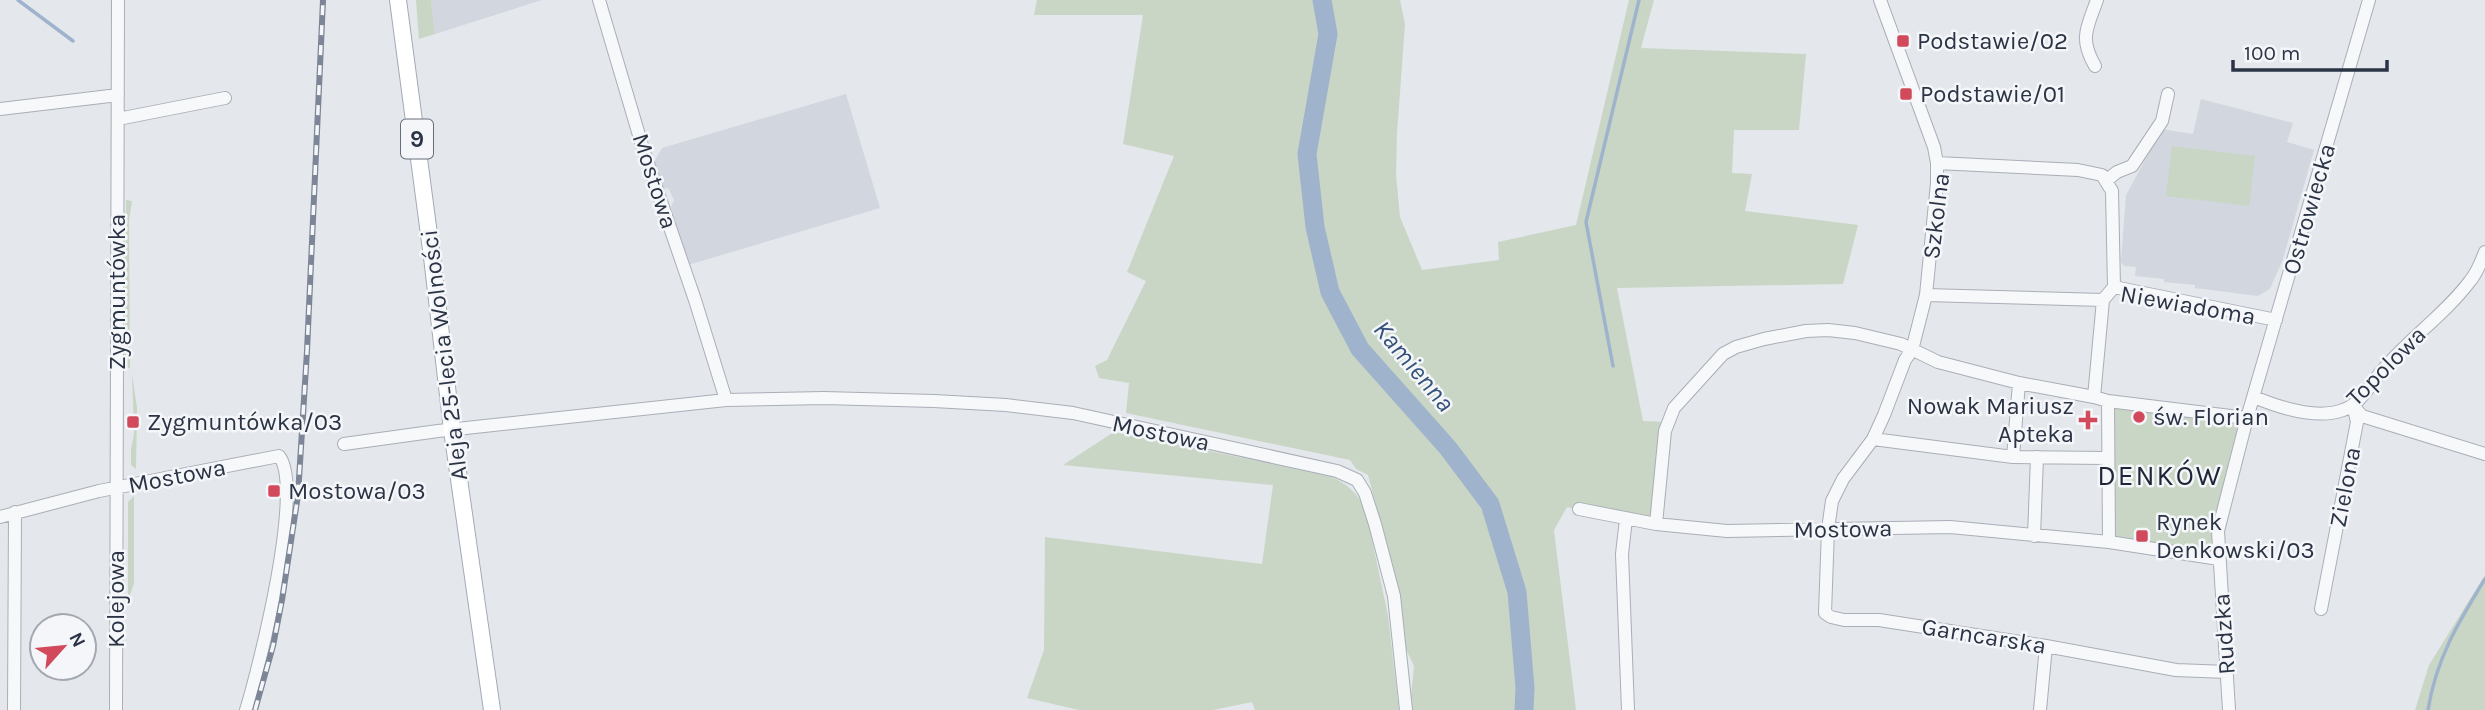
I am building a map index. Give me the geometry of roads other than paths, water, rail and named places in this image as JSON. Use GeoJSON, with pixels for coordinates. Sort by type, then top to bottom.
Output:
{"type":"FeatureCollection","features":[{"type":"Feature","properties":{"kind":"main road","name":"Aleja 25-lecia Wolności"},"geometry":{"type":"LineString","coordinates":[[398,0],[452,430],[492,710]]}},
{"type":"Feature","properties":{"kind":"street","name":"Zygmuntówka"},"geometry":{"type":"LineString","coordinates":[[117,489],[118,0]]}},
{"type":"Feature","properties":{"kind":"street","name":"Mostowa"},"geometry":{"type":"LineString","coordinates":[[599,0],[644,152],[726,400]]}},
{"type":"Feature","properties":{"kind":"street"},"geometry":{"type":"LineString","coordinates":[[1880,0],[1934,147],[1937,163]]}},
{"type":"Feature","properties":{"kind":"street"},"geometry":{"type":"LineString","coordinates":[[2095,66],[2087,51],[2085,35],[2097,0]]}},
{"type":"Feature","properties":{"kind":"street","name":"Ostrowiecka"},"geometry":{"type":"LineString","coordinates":[[2247,418],[2369,0]]}},
{"type":"Feature","properties":{"kind":"street"},"geometry":{"type":"LineString","coordinates":[[2114,287],[2113,201],[2107,180],[2132,166],[2162,121],[2168,94]]}},
{"type":"Feature","properties":{"kind":"street"},"geometry":{"type":"LineString","coordinates":[[0,109],[118,95]]}},
{"type":"Feature","properties":{"kind":"street"},"geometry":{"type":"LineString","coordinates":[[118,119],[225,98]]}},
{"type":"Feature","properties":{"kind":"street","name":"Szkolna"},"geometry":{"type":"LineString","coordinates":[[1828,529],[1832,501],[1843,479],[1872,439],[1891,401],[1905,360],[1912,350],[1926,295],[1937,163],[2085,171],[2102,175],[2107,180]]}},
{"type":"Feature","properties":{"kind":"street","name":"Topolowa"},"geometry":{"type":"LineString","coordinates":[[2254,397],[2280,406],[2318,413],[2333,413],[2353,405],[2400,350],[2462,292],[2473,278],[2485,253]]}},
{"type":"Feature","properties":{"kind":"street","name":"Niewiadoma"},"geometry":{"type":"LineString","coordinates":[[2094,397],[2103,300],[2114,287],[2276,320]]}},
{"type":"Feature","properties":{"kind":"street","name":"Niewiadoma"},"geometry":{"type":"LineString","coordinates":[[1926,295],[2103,300]]}},
{"type":"Feature","properties":{"kind":"street"},"geometry":{"type":"LineString","coordinates":[[1656,524],[1668,422],[1685,396],[1723,355],[1736,347],[1775,337],[1828,330],[1855,333],[1901,344],[1938,362],[2020,383],[2108,401],[2247,418]]}},
{"type":"Feature","properties":{"kind":"street"},"geometry":{"type":"LineString","coordinates":[[2013,457],[2020,383]]}},
{"type":"Feature","properties":{"kind":"street","name":"Mostowa"},"geometry":{"type":"LineString","coordinates":[[344,444],[726,400],[824,398],[934,401],[1041,408],[1073,413],[1349,474],[1357,480],[1364,493],[1394,596],[1406,710]]}},
{"type":"Feature","properties":{"kind":"street"},"geometry":{"type":"LineString","coordinates":[[2108,401],[2109,542]]}},
{"type":"Feature","properties":{"kind":"street"},"geometry":{"type":"LineString","coordinates":[[2353,405],[2362,416],[2485,454]]}},
{"type":"Feature","properties":{"kind":"street","name":"Zielona"},"geometry":{"type":"LineString","coordinates":[[2321,610],[2357,422],[2353,405]]}},
{"type":"Feature","properties":{"kind":"street","name":"Rudzka"},"geometry":{"type":"LineString","coordinates":[[2229,710],[2218,531],[2247,418]]}},
{"type":"Feature","properties":{"kind":"street"},"geometry":{"type":"LineString","coordinates":[[1872,439],[2013,457],[2108,458]]}},
{"type":"Feature","properties":{"kind":"street","name":"Mostowa"},"geometry":{"type":"LineString","coordinates":[[0,517],[117,489],[279,456],[286,471],[288,508],[275,592],[246,710]]}},
{"type":"Feature","properties":{"kind":"street"},"geometry":{"type":"LineString","coordinates":[[2034,536],[2037,457]]}},
{"type":"Feature","properties":{"kind":"street","name":"Kolejowa"},"geometry":{"type":"LineString","coordinates":[[116,710],[117,489]]}},
{"type":"Feature","properties":{"kind":"street","name":"Mostowa"},"geometry":{"type":"LineString","coordinates":[[1579,509],[1656,524],[1727,531],[1950,527],[2109,542],[2219,559]]}},
{"type":"Feature","properties":{"kind":"street"},"geometry":{"type":"LineString","coordinates":[[14,710],[15,512]]}},
{"type":"Feature","properties":{"kind":"street"},"geometry":{"type":"LineString","coordinates":[[1626,519],[1622,554],[1628,710]]}},
{"type":"Feature","properties":{"kind":"street","name":"Garncarska"},"geometry":{"type":"LineString","coordinates":[[1828,529],[1824,604],[1825,613],[1831,617],[1879,620],[2176,670],[2227,672]]}},
{"type":"Feature","properties":{"kind":"street"},"geometry":{"type":"LineString","coordinates":[[2040,710],[2046,646]]}},
{"type":"Feature","properties":{"kind":"waterway"},"geometry":{"type":"LineString","coordinates":[[18,0],[73,41]]}},
{"type":"Feature","properties":{"kind":"waterway","name":"Kamienna"},"geometry":{"type":"LineString","coordinates":[[1322,0],[1328,34],[1307,154],[1315,227],[1330,292],[1360,349],[1448,448],[1490,504],[1517,592],[1525,688],[1524,710]]}},
{"type":"Feature","properties":{"kind":"waterway"},"geometry":{"type":"LineString","coordinates":[[1613,366],[1586,222],[1639,0]]}},
{"type":"Feature","properties":{"kind":"waterway"},"geometry":{"type":"LineString","coordinates":[[2428,710],[2442,658],[2457,626],[2485,579]]}},
{"type":"Feature","properties":{"kind":"railway"},"geometry":{"type":"LineString","coordinates":[[255,710],[273,646],[298,495],[323,0]]}},
{"type":"Feature","properties":{"kind":"place","name":"Podstawie/02"},"geometry":{"type":"Point","coordinates":[1903,41]}},
{"type":"Feature","properties":{"kind":"place","name":"Podstawie/01"},"geometry":{"type":"Point","coordinates":[1906,94]}},
{"type":"Feature","properties":{"kind":"place","name":"św. Florian"},"geometry":{"type":"Point","coordinates":[2139,417]}},
{"type":"Feature","properties":{"kind":"place","name":"Nowak Mariusz Apteka"},"geometry":{"type":"Point","coordinates":[2088,420]}},
{"type":"Feature","properties":{"kind":"place","name":"Zygmuntówka/03"},"geometry":{"type":"Point","coordinates":[133,422]}},
{"type":"Feature","properties":{"kind":"place","name":"Mostowa/03"},"geometry":{"type":"Point","coordinates":[274,491]}},
{"type":"Feature","properties":{"kind":"place","name":"Rynek Denkowski/03"},"geometry":{"type":"Point","coordinates":[2142,536]}},
{"type":"Feature","properties":{"kind":"district","name":"DENKÓW"},"geometry":{"type":"Point","coordinates":[2160,475]}}]}
